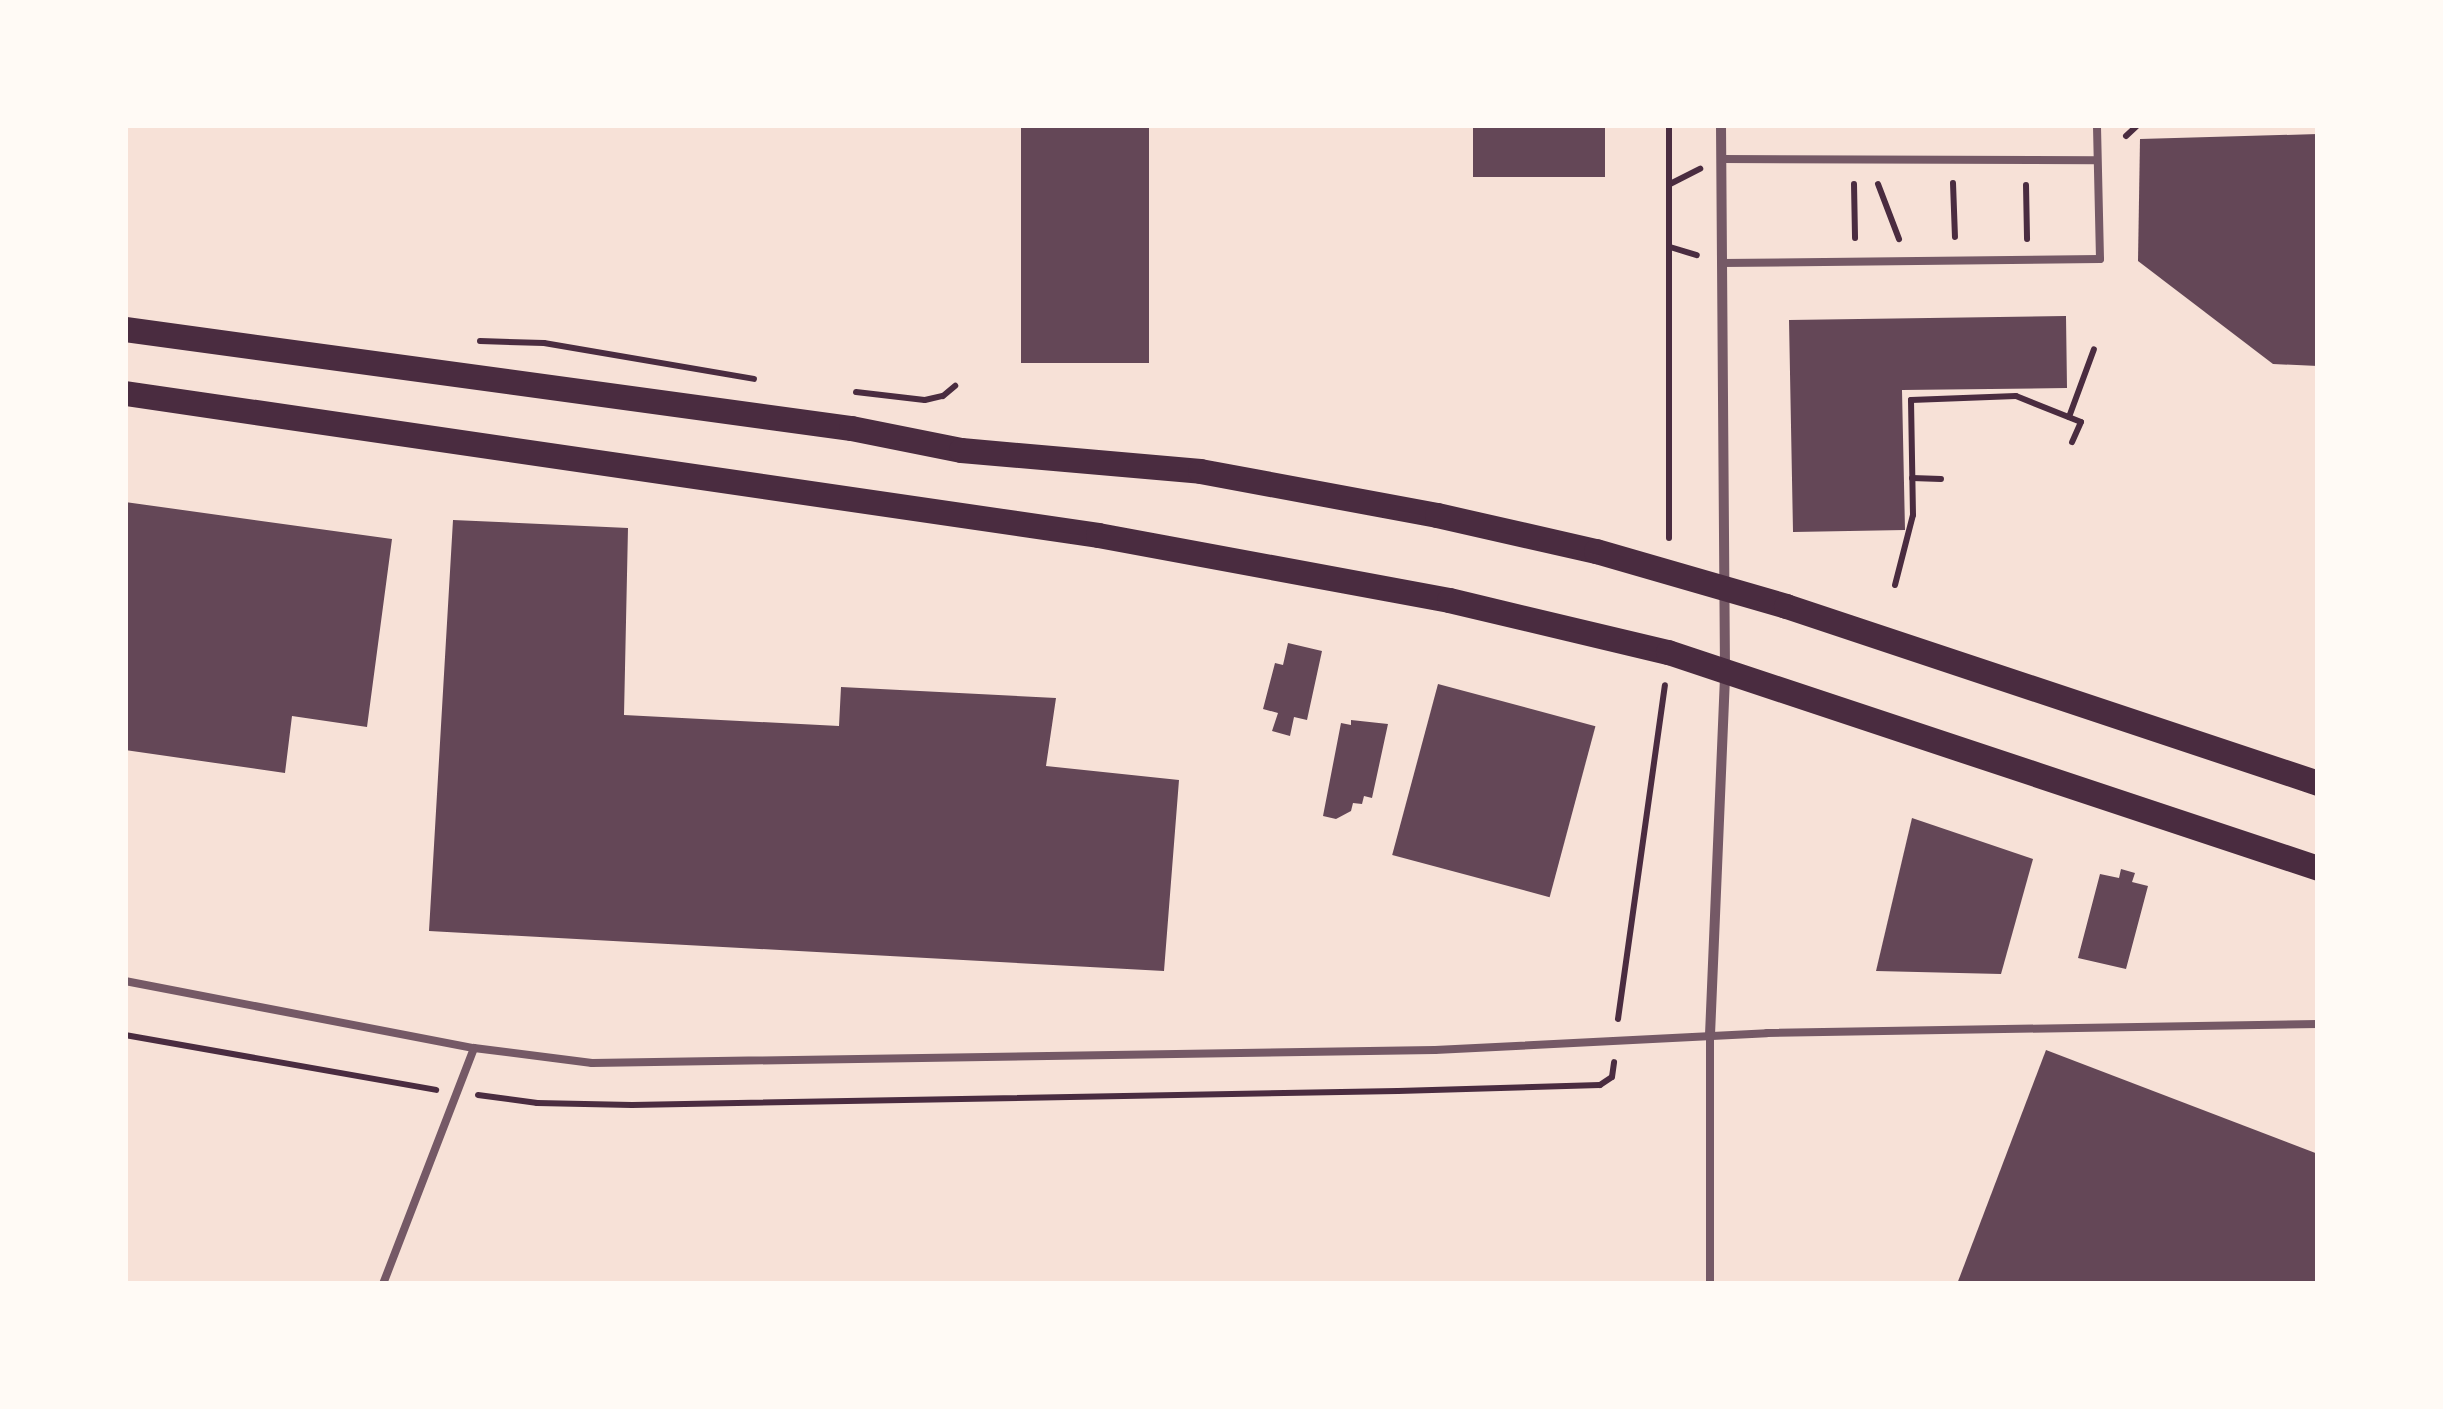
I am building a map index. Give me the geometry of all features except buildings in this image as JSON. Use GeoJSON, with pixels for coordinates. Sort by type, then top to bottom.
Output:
{"type":"FeatureCollection","features":[{"type":"Feature","properties":{"kind":"main road"},"geometry":{"type":"LineString","coordinates":[[125,328],[851,428],[962,450],[1200,471],[1517,532],[1722,587],[1962,662],[2318,783]]}},
{"type":"Feature","properties":{"kind":"main road"},"geometry":{"type":"LineString","coordinates":[[125,394],[1157,545],[1449,600],[1668,652],[2318,868]]}},
{"type":"Feature","properties":{"kind":"street"},"geometry":{"type":"LineString","coordinates":[[1710,1035],[1725,671],[1721,125]]}},
{"type":"Feature","properties":{"kind":"lane"},"geometry":{"type":"LineString","coordinates":[[1722,262],[2100,259],[2097,125]]}},
{"type":"Feature","properties":{"kind":"lane"},"geometry":{"type":"LineString","coordinates":[[1721,159],[2098,160]]}},
{"type":"Feature","properties":{"kind":"lane"},"geometry":{"type":"LineString","coordinates":[[125,981],[474,1048],[592,1062],[849,1062],[1436,1050],[1710,1035],[2318,1024]]}},
{"type":"Feature","properties":{"kind":"lane"},"geometry":{"type":"LineString","coordinates":[[1710,1035],[1710,1284]]}},
{"type":"Feature","properties":{"kind":"lane"},"geometry":{"type":"LineString","coordinates":[[383,1284],[474,1048]]}},
{"type":"Feature","properties":{"kind":"path"},"geometry":{"type":"LineString","coordinates":[[1669,520],[1673,498],[1670,125]]}},
{"type":"Feature","properties":{"kind":"path"},"geometry":{"type":"LineString","coordinates":[[2126,136],[2138,125]]}},
{"type":"Feature","properties":{"kind":"path"},"geometry":{"type":"LineString","coordinates":[[1953,183],[1955,244]]}},
{"type":"Feature","properties":{"kind":"path"},"geometry":{"type":"LineString","coordinates":[[1854,184],[1855,246]]}},
{"type":"Feature","properties":{"kind":"path"},"geometry":{"type":"LineString","coordinates":[[1878,184],[1902,246]]}},
{"type":"Feature","properties":{"kind":"path"},"geometry":{"type":"LineString","coordinates":[[2026,185],[2027,244]]}},
{"type":"Feature","properties":{"kind":"path"},"geometry":{"type":"LineString","coordinates":[[469,341],[544,343],[758,380]]}},
{"type":"Feature","properties":{"kind":"path"},"geometry":{"type":"LineString","coordinates":[[2068,417],[2094,349]]}},
{"type":"Feature","properties":{"kind":"path"},"geometry":{"type":"LineString","coordinates":[[850,392],[925,400],[944,396],[956,386]]}},
{"type":"Feature","properties":{"kind":"path"},"geometry":{"type":"LineString","coordinates":[[1895,585],[1913,515],[1911,400],[2016,396],[2081,422],[2072,442]]}},
{"type":"Feature","properties":{"kind":"path"},"geometry":{"type":"LineString","coordinates":[[1912,478],[1941,479]]}},
{"type":"Feature","properties":{"kind":"path"},"geometry":{"type":"LineString","coordinates":[[1619,1008],[1664,688]]}},
{"type":"Feature","properties":{"kind":"path"},"geometry":{"type":"LineString","coordinates":[[125,1035],[423,1088]]}},
{"type":"Feature","properties":{"kind":"path"},"geometry":{"type":"LineString","coordinates":[[480,1095],[538,1103],[632,1105],[1600,1085]]}}]}
